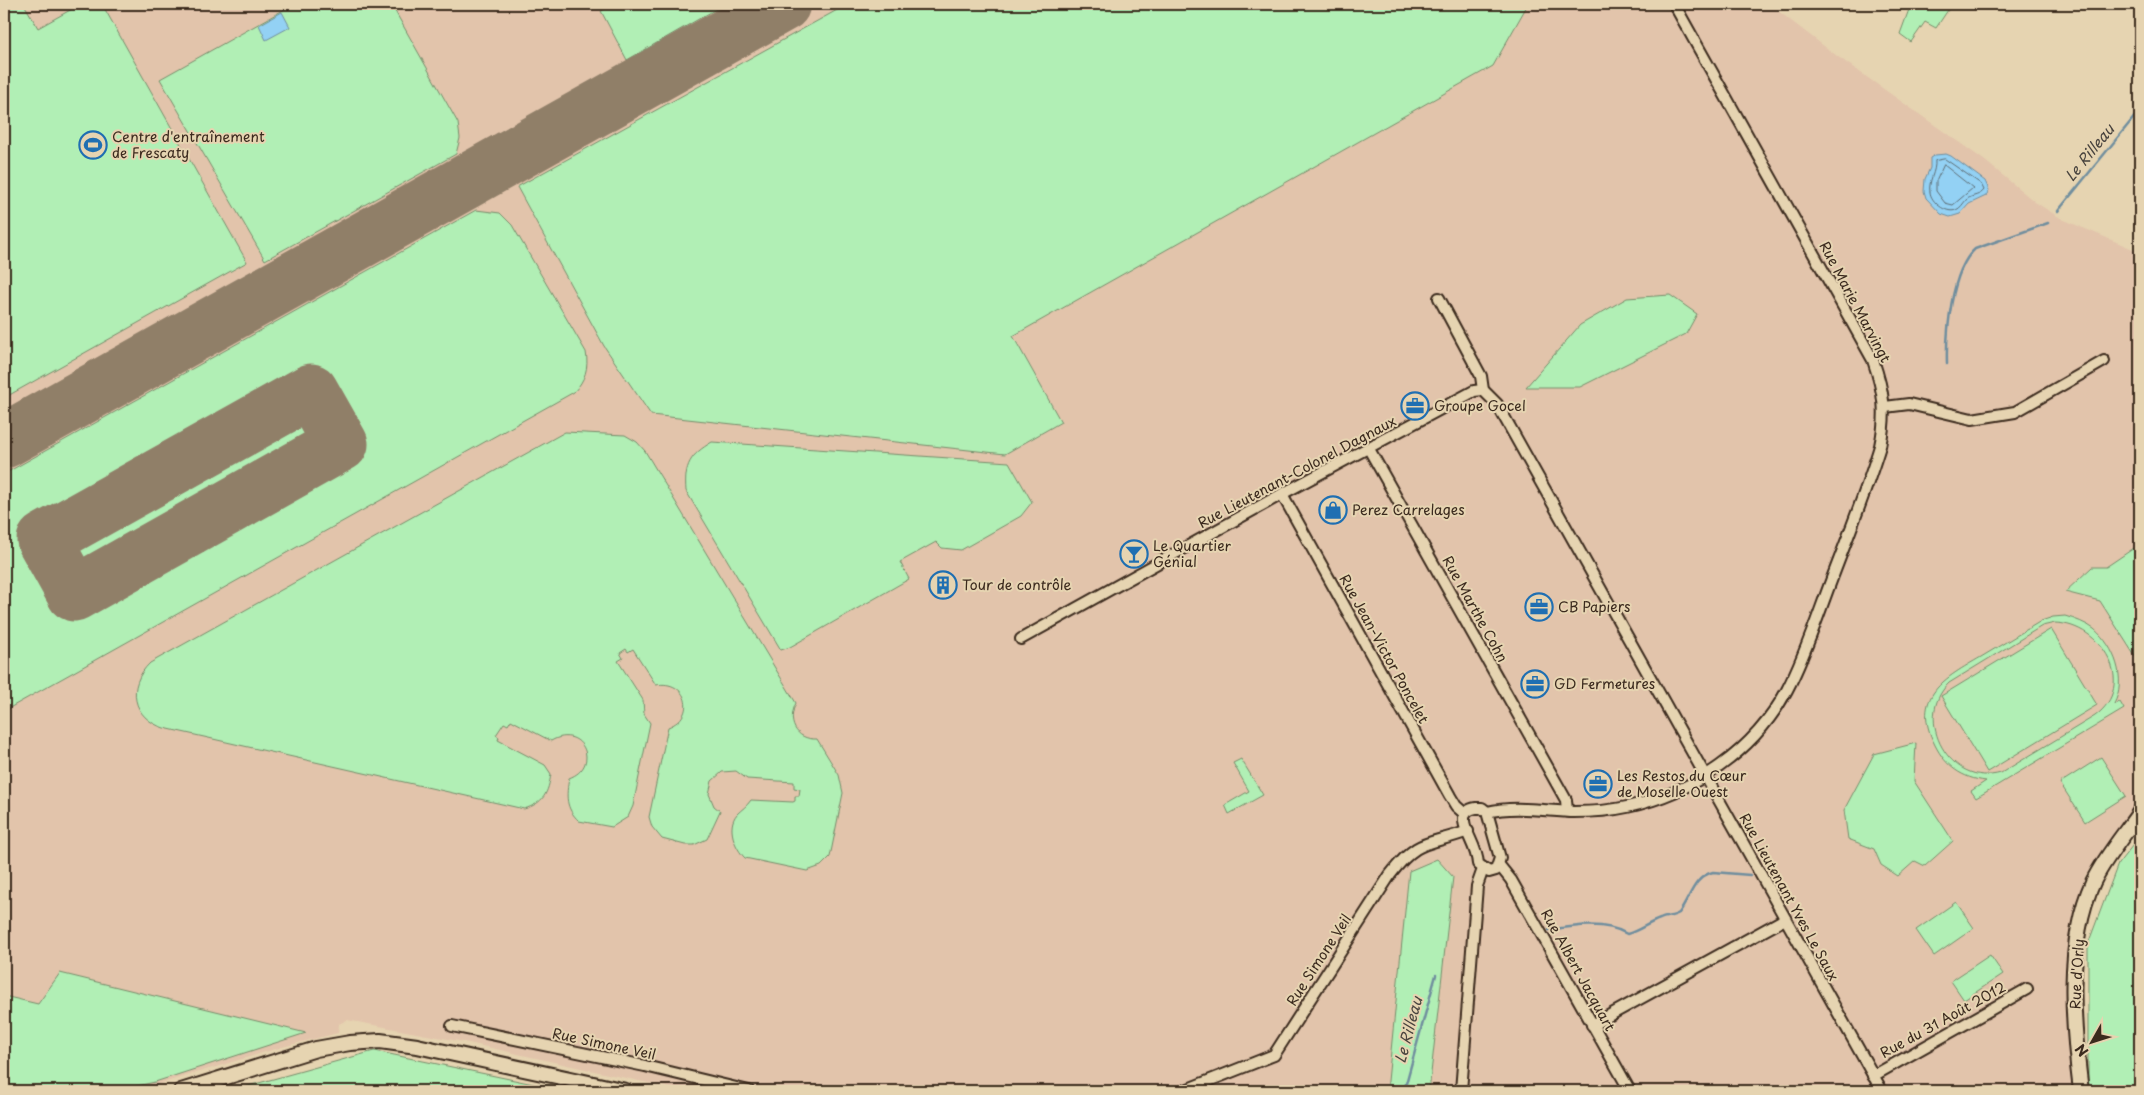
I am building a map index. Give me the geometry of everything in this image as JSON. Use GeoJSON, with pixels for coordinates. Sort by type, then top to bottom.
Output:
{"type":"FeatureCollection","features":[{"type":"Feature","properties":{"kind":"main road","name":"Rue d'Orly"},"geometry":{"type":"LineString","coordinates":[[2081,1091],[2074,1021],[2077,944],[2082,920],[2093,883],[2106,859],[2140,812]]}},
{"type":"Feature","properties":{"kind":"main road"},"geometry":{"type":"LineString","coordinates":[[181,1091],[316,1049],[350,1043],[380,1041],[417,1046],[626,1091]]}},
{"type":"Feature","properties":{"kind":"street","name":"Rue Marie Marvingt"},"geometry":{"type":"LineString","coordinates":[[1674,4],[1873,360],[1882,385],[1885,407],[1884,427],[1873,470],[1796,672],[1786,692],[1758,730],[1706,777]]}},
{"type":"Feature","properties":{"kind":"street","name":"Rue Lieutenant Yves Le Saux"},"geometry":{"type":"LineString","coordinates":[[1439,298],[1481,376],[1483,390],[1497,404],[1873,1076],[1879,1090]]}},
{"type":"Feature","properties":{"kind":"street"},"geometry":{"type":"LineString","coordinates":[[1885,407],[1909,404],[1972,419],[2015,412],[2104,361]]}},
{"type":"Feature","properties":{"kind":"street","name":"Rue Lieutenant-Colonel Dagnaux"},"geometry":{"type":"LineString","coordinates":[[1021,640],[1282,494],[1474,392],[1483,390]]}},
{"type":"Feature","properties":{"kind":"street","name":"Rue Marthe Cohn"},"geometry":{"type":"LineString","coordinates":[[1369,449],[1566,800],[1567,811]]}},
{"type":"Feature","properties":{"kind":"street","name":"Rue Jean-Victor Poncelet"},"geometry":{"type":"LineString","coordinates":[[1282,494],[1450,796],[1456,806],[1465,814]]}},
{"type":"Feature","properties":{"kind":"street"},"geometry":{"type":"LineString","coordinates":[[1487,812],[1508,808],[1567,811],[1606,810],[1627,807],[1666,795],[1706,777]]}},
{"type":"Feature","properties":{"kind":"street"},"geometry":{"type":"LineString","coordinates":[[1482,808],[1487,812],[1500,858],[1496,870],[1490,872],[1478,864],[1475,846],[1464,822],[1465,814],[1470,809],[1482,808]]}},
{"type":"Feature","properties":{"kind":"street","name":"Rue Simone Veil"},"geometry":{"type":"LineString","coordinates":[[1182,1091],[1274,1055],[1390,875],[1404,857],[1421,845],[1468,831]]}},
{"type":"Feature","properties":{"kind":"street","name":"Rue Albert Jacquart"},"geometry":{"type":"LineString","coordinates":[[1499,865],[1511,880],[1630,1091]]}},
{"type":"Feature","properties":{"kind":"street"},"geometry":{"type":"LineString","coordinates":[[1461,1091],[1477,886],[1483,869]]}},
{"type":"Feature","properties":{"kind":"street"},"geometry":{"type":"LineString","coordinates":[[1592,1025],[1785,919]]}},
{"type":"Feature","properties":{"kind":"street","name":"Rue du 31 Août 2012"},"geometry":{"type":"LineString","coordinates":[[1873,1076],[2026,989]]}},
{"type":"Feature","properties":{"kind":"street","name":"Rue Simone Veil"},"geometry":{"type":"LineString","coordinates":[[452,1026],[645,1066],[749,1091]]}},
{"type":"Feature","properties":{"kind":"shaded area"},"geometry":{"type":"Polygon","coordinates":[[[4,4],[1769,4],[1837,56],[1984,160],[2035,202],[2062,219],[2140,252],[2140,799],[2085,876],[2077,912],[2072,1038],[2074,1091],[684,1091],[464,1042],[347,1020],[339,1024],[338,1033],[282,1047],[136,1091],[19,1091],[4,1089],[4,4]]]}},
{"type":"Feature","properties":{"kind":"green space","name":"Centre d'entraînement de Frescaty"},"geometry":{"type":"Polygon","coordinates":[[[4,4],[24,4],[38,28],[81,4],[102,4],[247,262],[4,398],[4,4]]]}},
{"type":"Feature","properties":{"kind":"green space"},"geometry":{"type":"Polygon","coordinates":[[[294,4],[391,4],[458,123],[460,138],[456,154],[265,260],[160,79],[294,4]]]}},
{"type":"Feature","properties":{"kind":"green space"},"geometry":{"type":"Polygon","coordinates":[[[615,4],[725,4],[627,60],[601,11],[615,4]]]}},
{"type":"Feature","properties":{"kind":"green space"},"geometry":{"type":"Polygon","coordinates":[[[848,4],[1528,4],[1493,66],[1013,336],[1061,422],[1005,454],[651,415],[604,346],[517,187],[848,4]]]}},
{"type":"Feature","properties":{"kind":"green space"},"geometry":{"type":"Polygon","coordinates":[[[1911,4],[1952,4],[1936,28],[1925,22],[1911,42],[1900,34],[1911,4]]]}},
{"type":"Feature","properties":{"kind":"green space"},"geometry":{"type":"Polygon","coordinates":[[[476,210],[500,213],[512,225],[586,352],[585,374],[574,392],[4,711],[4,633],[6,629],[4,628],[4,474],[476,210]]]}},
{"type":"Feature","properties":{"kind":"green space"},"geometry":{"type":"Polygon","coordinates":[[[1670,295],[1697,314],[1686,334],[1580,387],[1526,387],[1580,325],[1627,298],[1670,295]]]}},
{"type":"Feature","properties":{"kind":"green space"},"geometry":{"type":"Polygon","coordinates":[[[565,432],[625,435],[637,442],[645,451],[796,703],[792,716],[795,728],[803,736],[817,739],[839,775],[843,793],[830,857],[821,866],[807,871],[745,858],[738,849],[733,837],[732,825],[737,814],[751,800],[793,802],[795,801],[795,796],[799,796],[800,789],[794,788],[794,782],[747,779],[736,771],[722,772],[712,781],[709,794],[714,806],[720,811],[707,839],[694,845],[685,845],[662,839],[652,827],[649,817],[668,727],[677,722],[683,715],[686,707],[685,700],[675,687],[656,685],[633,649],[628,652],[626,649],[620,653],[623,658],[618,661],[643,700],[644,714],[650,723],[633,806],[628,817],[612,827],[579,821],[569,806],[567,790],[569,778],[579,772],[584,765],[586,756],[584,748],[579,742],[572,738],[562,737],[551,741],[511,720],[508,725],[504,723],[496,735],[499,737],[498,740],[545,765],[551,774],[548,787],[541,800],[531,807],[524,809],[164,728],[145,717],[139,709],[135,691],[142,672],[150,663],[565,432]]]}},
{"type":"Feature","properties":{"kind":"green space"},"geometry":{"type":"Polygon","coordinates":[[[712,442],[1009,462],[1032,502],[1021,516],[961,550],[942,548],[936,542],[900,562],[909,579],[790,647],[781,650],[686,491],[686,474],[690,462],[698,451],[712,442]]]}},
{"type":"Feature","properties":{"kind":"green space"},"geometry":{"type":"Polygon","coordinates":[[[2140,544],[2140,664],[2100,601],[2065,592],[2092,567],[2106,567],[2140,544]]]}},
{"type":"Feature","properties":{"kind":"green space"},"geometry":{"type":"Polygon","coordinates":[[[2065,616],[2084,623],[2094,629],[2108,645],[2117,664],[2119,674],[2118,694],[2114,704],[2120,702],[2124,709],[1976,798],[1971,791],[1986,781],[1962,774],[1939,753],[1928,728],[1927,714],[1929,701],[1935,690],[1955,673],[2041,621],[2065,616]],[[2055,623],[2042,626],[1949,683],[1939,698],[1934,714],[1936,731],[1942,747],[1952,761],[1966,770],[1983,775],[2001,773],[2095,716],[2108,703],[2114,689],[2114,673],[2109,658],[2100,645],[2087,634],[2072,626],[2055,623]]]}},
{"type":"Feature","properties":{"kind":"green space"},"geometry":{"type":"Polygon","coordinates":[[[2051,629],[2097,705],[1987,772],[1941,696],[2051,629]]]}},
{"type":"Feature","properties":{"kind":"green space"},"geometry":{"type":"Polygon","coordinates":[[[1916,743],[1914,781],[1953,841],[1925,866],[1915,861],[1898,876],[1881,865],[1874,849],[1848,839],[1844,810],[1874,754],[1916,743]]]}},
{"type":"Feature","properties":{"kind":"green space"},"geometry":{"type":"Polygon","coordinates":[[[2101,757],[2126,796],[2085,822],[2060,783],[2101,757]]]}},
{"type":"Feature","properties":{"kind":"green space"},"geometry":{"type":"Polygon","coordinates":[[[1241,759],[1263,795],[1229,814],[1225,805],[1249,791],[1233,763],[1241,759]]]}},
{"type":"Feature","properties":{"kind":"green space"},"geometry":{"type":"Polygon","coordinates":[[[2140,836],[2140,1091],[2088,1091],[2088,944],[2118,864],[2140,836]]]}},
{"type":"Feature","properties":{"kind":"green space"},"geometry":{"type":"Polygon","coordinates":[[[1437,859],[1453,877],[1429,1091],[1387,1091],[1409,871],[1437,859]]]}},
{"type":"Feature","properties":{"kind":"green space"},"geometry":{"type":"Polygon","coordinates":[[[1956,902],[1974,928],[1934,956],[1916,930],[1956,902]]]}},
{"type":"Feature","properties":{"kind":"green space"},"geometry":{"type":"Polygon","coordinates":[[[1990,955],[2003,974],[1964,1000],[1951,981],[1990,955]]]}},
{"type":"Feature","properties":{"kind":"green space"},"geometry":{"type":"Polygon","coordinates":[[[60,973],[306,1033],[155,1082],[114,1091],[4,1090],[4,996],[38,1004],[60,973]]]}},
{"type":"Feature","properties":{"kind":"green space"},"geometry":{"type":"Polygon","coordinates":[[[375,1051],[567,1091],[230,1091],[375,1051]]]}},
{"type":"Feature","properties":{"kind":"water"},"geometry":{"type":"Polygon","coordinates":[[[282,12],[290,27],[266,40],[259,25],[282,12]]]}},
{"type":"Feature","properties":{"kind":"water"},"geometry":{"type":"Polygon","coordinates":[[[1946,154],[1985,181],[1989,190],[1986,196],[1969,204],[1960,214],[1950,217],[1941,214],[1926,198],[1924,191],[1925,179],[1930,168],[1930,158],[1935,155],[1946,154]]]}},
{"type":"Feature","properties":{"kind":"waterway","name":"Le Rilleau"},"geometry":{"type":"LineString","coordinates":[[2058,211],[2140,110]]}},
{"type":"Feature","properties":{"kind":"waterway","name":"Le Rilleau"},"geometry":{"type":"LineString","coordinates":[[1947,364],[1949,320],[1955,286],[1960,271],[1967,259],[1975,249],[2048,223]]}},
{"type":"Feature","properties":{"kind":"waterway","name":"Le Rilleau"},"geometry":{"type":"LineString","coordinates":[[1549,930],[1579,926],[1599,926],[1609,927],[1627,934],[1662,918],[1679,913],[1696,883],[1706,875],[1713,872],[1750,875]]}},
{"type":"Feature","properties":{"kind":"waterway","name":"Le Rilleau"},"geometry":{"type":"LineString","coordinates":[[1404,1091],[1436,975]]}},
{"type":"Feature","properties":{"kind":"runway"},"geometry":{"type":"LineString","coordinates":[[4,441],[783,4]]}},
{"type":"Feature","properties":{"kind":"runway"},"geometry":{"type":"LineString","coordinates":[[311,391],[341,444],[74,594],[44,540],[311,391]]}},
{"type":"Feature","properties":{"kind":"place","name":"Centre d'entraînement de Frescaty"},"geometry":{"type":"Point","coordinates":[93,145]}},
{"type":"Feature","properties":{"kind":"place","name":"Groupe Gocel"},"geometry":{"type":"Point","coordinates":[1415,406]}},
{"type":"Feature","properties":{"kind":"place","name":"Perez Carrelages"},"geometry":{"type":"Point","coordinates":[1333,510]}},
{"type":"Feature","properties":{"kind":"place","name":"Le Quartier Génial"},"geometry":{"type":"Point","coordinates":[1134,554]}},
{"type":"Feature","properties":{"kind":"place","name":"Tour de contrôle"},"geometry":{"type":"Point","coordinates":[943,585]}},
{"type":"Feature","properties":{"kind":"place","name":"CB Papiers"},"geometry":{"type":"Point","coordinates":[1539,607]}},
{"type":"Feature","properties":{"kind":"place","name":"GD Fermetures"},"geometry":{"type":"Point","coordinates":[1535,684]}},
{"type":"Feature","properties":{"kind":"place","name":"Les Restos du Cœur de Moselle Ouest"},"geometry":{"type":"Point","coordinates":[1598,784]}}]}
